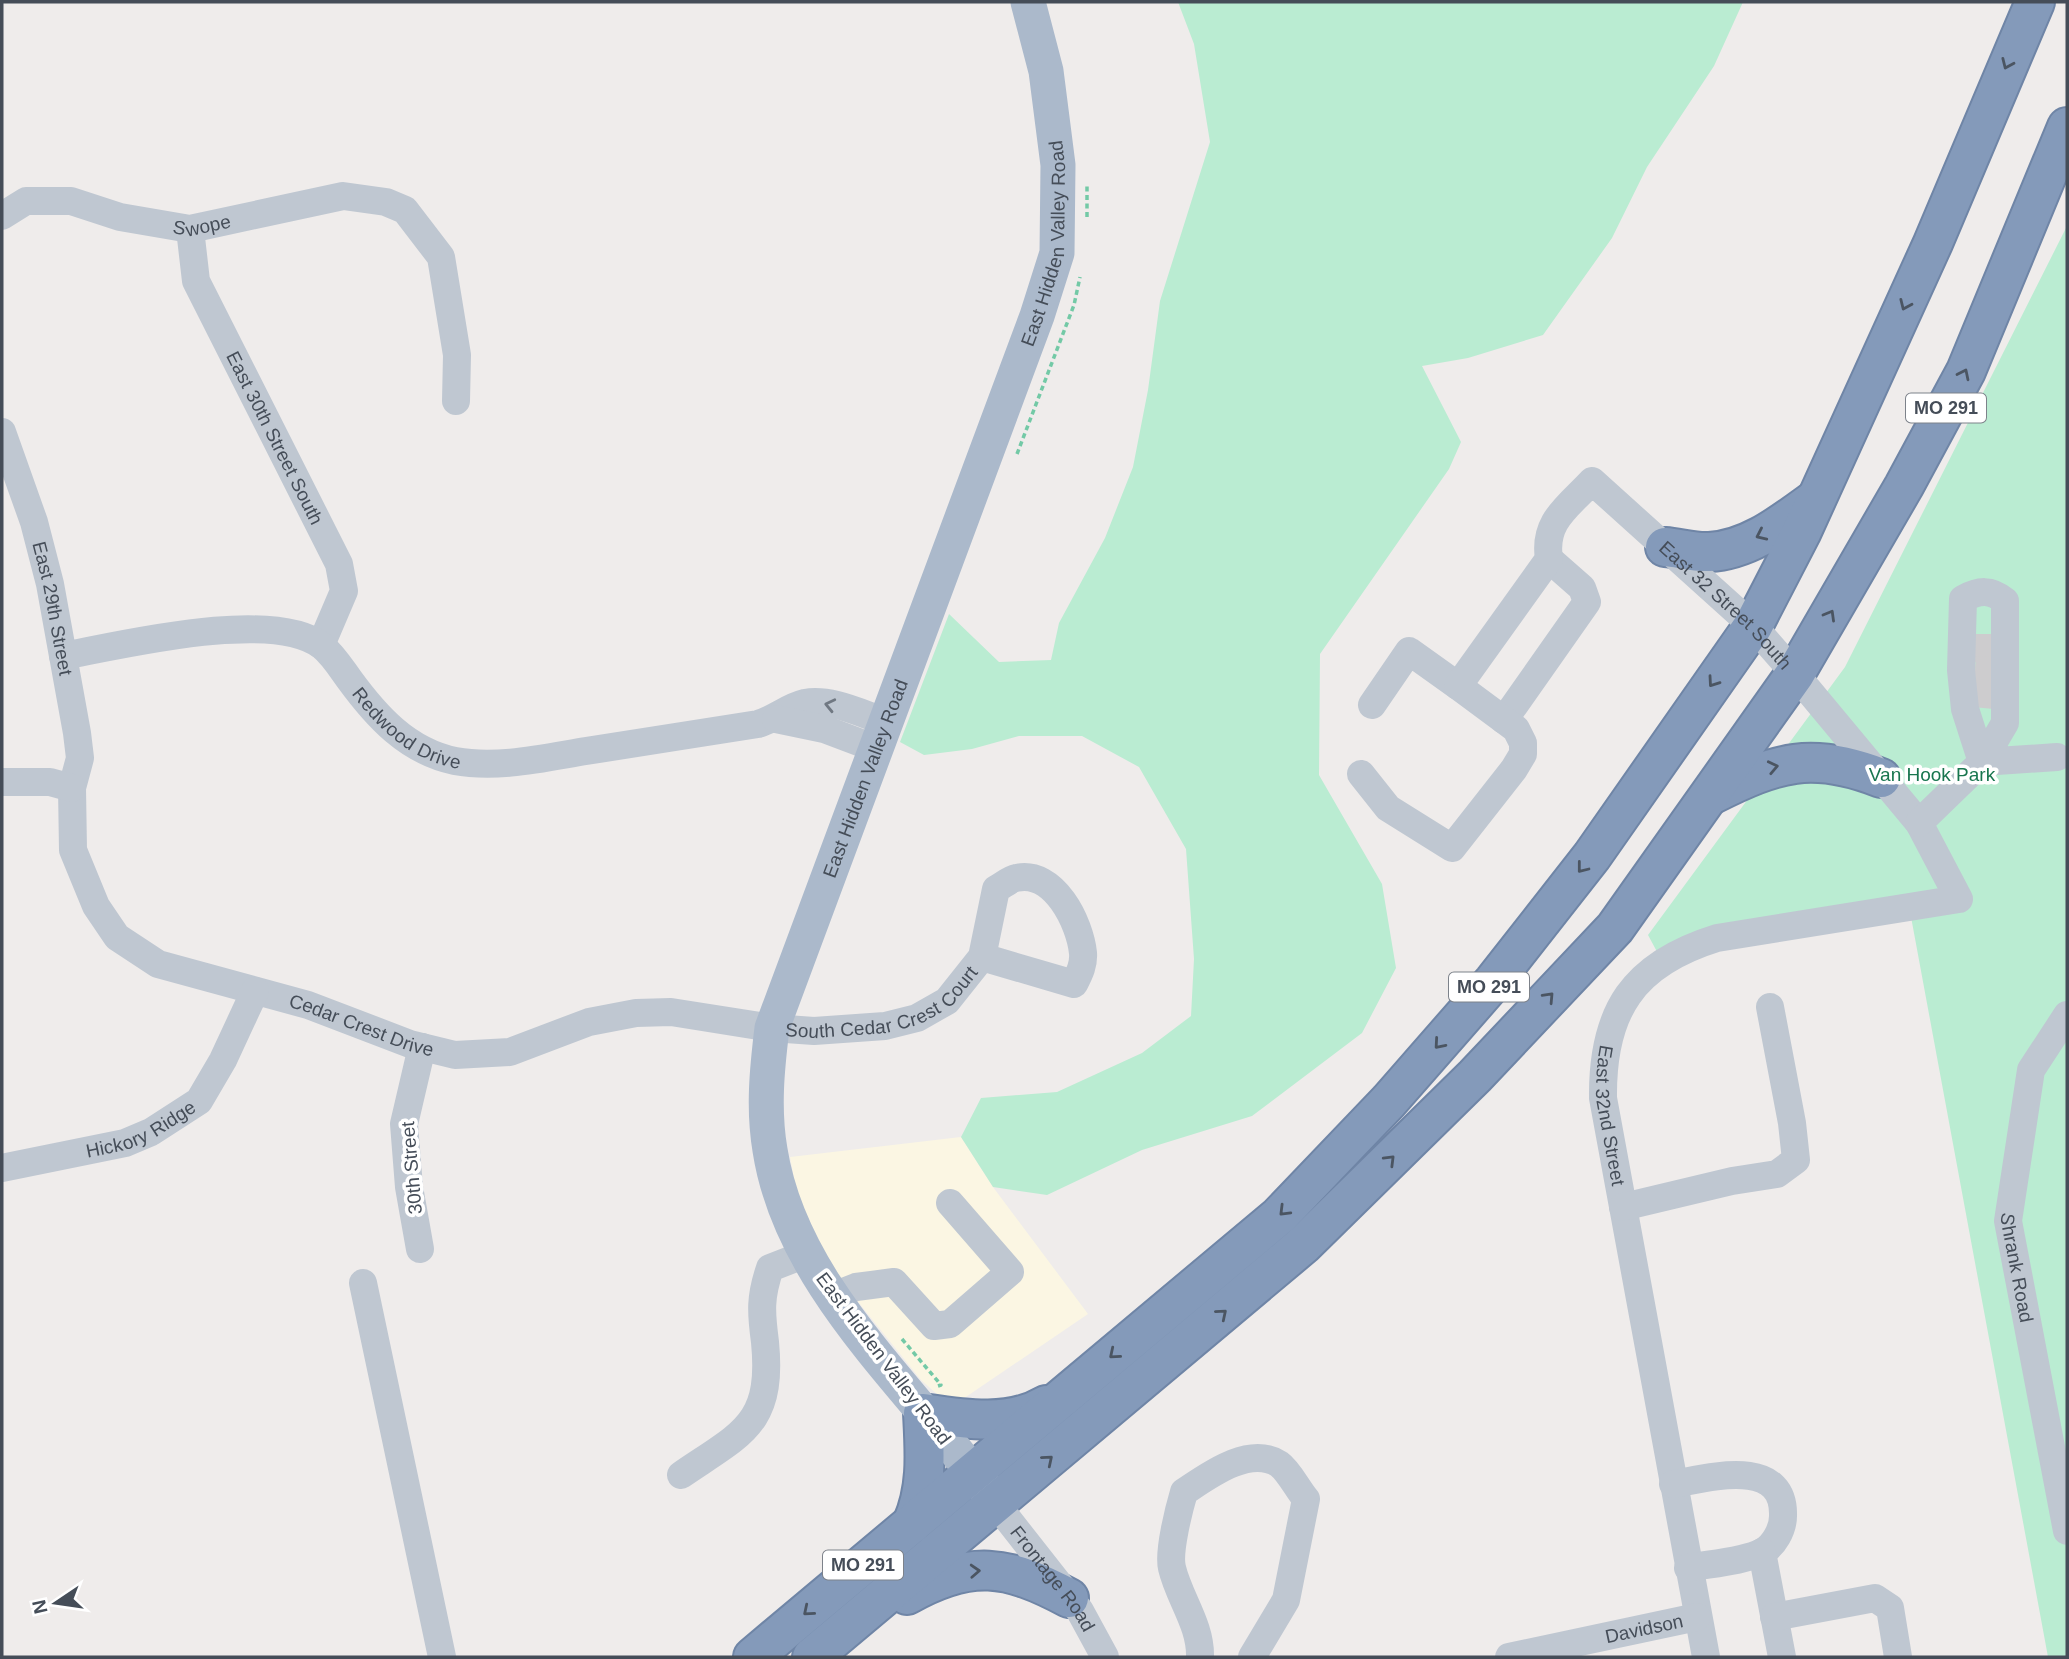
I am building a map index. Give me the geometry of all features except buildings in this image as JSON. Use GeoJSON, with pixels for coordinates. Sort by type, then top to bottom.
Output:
{"type":"FeatureCollection","features":[{"type":"Feature","properties":{"kind":"highway","name":"MO 291"},"geometry":{"type":"LineString","coordinates":[[753,1657],[1279,1216],[1389,1101],[1494,981],[1592,856],[1753,626],[1818,497],[1933,243],[2035,2]]}},
{"type":"Feature","properties":{"kind":"highway","name":"MO 291"},"geometry":{"type":"LineString","coordinates":[[812,1657],[1303,1245],[1469,1082],[1615,928],[1795,674],[1904,486],[1966,371],[2067,127]]}},
{"type":"Feature","properties":{"kind":"highway"},"geometry":{"type":"LineString","coordinates":[[1665,547],[1708,552],[1737,546],[1775,528],[1818,497]]}},
{"type":"Feature","properties":{"kind":"highway"},"geometry":{"type":"LineString","coordinates":[[1711,794],[1760,770],[1793,763],[1851,766],[1881,778]]}},
{"type":"Feature","properties":{"kind":"highway"},"geometry":{"type":"LineString","coordinates":[[912,1524],[921,1503],[925,1476],[918,1407],[1010,1418],[1032,1413],[1074,1388]]}},
{"type":"Feature","properties":{"kind":"highway"},"geometry":{"type":"LineString","coordinates":[[847,1628],[913,1591],[946,1576],[966,1571],[993,1571],[1028,1577],[1069,1598]]}},
{"type":"Feature","properties":{"kind":"main road","name":"East Hidden Valley Road"},"geometry":{"type":"LineString","coordinates":[[996,1504],[833,1296],[806,1254],[785,1210],[770,1151],[765,1092],[772,1028],[882,735],[1057,253],[1058,165],[1046,71],[1028,2]]}},
{"type":"Feature","properties":{"kind":"street","name":"Swope"},"geometry":{"type":"LineString","coordinates":[[2,216],[26,201],[71,201],[120,217],[190,229],[343,196],[386,202],[405,210],[441,257],[457,355],[456,401]]}},
{"type":"Feature","properties":{"kind":"street","name":"East 30th Street South"},"geometry":{"type":"LineString","coordinates":[[190,229],[196,281],[261,415],[339,564],[344,592],[321,645]]}},
{"type":"Feature","properties":{"kind":"street","name":"East 29th Street"},"geometry":{"type":"LineString","coordinates":[[2,434],[34,522],[50,584],[80,758],[72,788]]}},
{"type":"Feature","properties":{"kind":"street","name":"East 32 Street South"},"geometry":{"type":"LineString","coordinates":[[1549,559],[1546,541],[1549,527],[1592,481],[1753,626],[1849,740]]}},
{"type":"Feature","properties":{"kind":"street"},"geometry":{"type":"LineString","coordinates":[[1458,686],[1549,559],[1582,589],[1587,602],[1504,720]]}},
{"type":"Feature","properties":{"kind":"street","name":"Redwood Drive"},"geometry":{"type":"LineString","coordinates":[[63,656],[178,635],[255,629],[284,631],[321,645],[383,720],[410,743],[453,761],[476,764],[533,760],[776,719],[824,729],[882,735]]}},
{"type":"Feature","properties":{"kind":"street"},"geometry":{"type":"LineString","coordinates":[[1361,774],[1388,808],[1452,848],[1523,754],[1523,743],[1516,729],[1409,651],[1372,705]]}},
{"type":"Feature","properties":{"kind":"street"},"geometry":{"type":"LineString","coordinates":[[1919,823],[1982,762],[2006,723],[1985,660],[1965,709],[1982,762]]}},
{"type":"Feature","properties":{"kind":"street","name":"East 32nd Street"},"geometry":{"type":"LineString","coordinates":[[1706,1657],[1696,1617],[1603,1098],[1603,1059],[1610,1030],[1622,1003],[1640,980],[1662,961],[1689,947],[1717,938],[1959,899],[1919,823],[1849,740]]}},
{"type":"Feature","properties":{"kind":"street"},"geometry":{"type":"LineString","coordinates":[[1982,762],[2057,757]]}},
{"type":"Feature","properties":{"kind":"street"},"geometry":{"type":"LineString","coordinates":[[2,782],[50,782],[72,788]]}},
{"type":"Feature","properties":{"kind":"street","name":"Cedar Crest Drive"},"geometry":{"type":"LineString","coordinates":[[72,788],[73,850],[96,906],[117,937],[158,964],[349,1018],[422,1047],[455,1055],[510,1052],[589,1022],[636,1013],[671,1012],[772,1028]]}},
{"type":"Feature","properties":{"kind":"street","name":"South Cedar Crest Court"},"geometry":{"type":"LineString","coordinates":[[772,1028],[814,1031],[874,1027],[917,1018],[947,1001],[982,957]]}},
{"type":"Feature","properties":{"kind":"street","name":"Hickory Ridge"},"geometry":{"type":"LineString","coordinates":[[2,1168],[125,1143],[150,1132],[199,1101],[223,1060],[255,991]]}},
{"type":"Feature","properties":{"kind":"street"},"geometry":{"type":"LineString","coordinates":[[1623,1208],[1731,1181],[1777,1174],[1796,1160],[1793,1123],[1770,1007]]}},
{"type":"Feature","properties":{"kind":"street","name":"Shrank Road"},"geometry":{"type":"LineString","coordinates":[[2067,1015],[2031,1070],[2008,1220],[2067,1531]]}},
{"type":"Feature","properties":{"kind":"street","name":"30th Street"},"geometry":{"type":"LineString","coordinates":[[420,1249],[409,1187],[404,1124],[422,1047]]}},
{"type":"Feature","properties":{"kind":"street"},"geometry":{"type":"LineString","coordinates":[[833,1296],[856,1287],[894,1282],[934,1326],[950,1324],[1010,1272],[950,1203]]}},
{"type":"Feature","properties":{"kind":"street"},"geometry":{"type":"LineString","coordinates":[[681,1475],[737,1437],[760,1407],[766,1391],[767,1375],[760,1295],[769,1268],[806,1254]]}},
{"type":"Feature","properties":{"kind":"street"},"geometry":{"type":"LineString","coordinates":[[363,1283],[442,1657]]}},
{"type":"Feature","properties":{"kind":"street"},"geometry":{"type":"LineString","coordinates":[[1200,1657],[1200,1648],[1186,1601],[1171,1567],[1184,1492],[1214,1472],[1248,1457],[1279,1464],[1306,1499],[1286,1600],[1252,1657]]}},
{"type":"Feature","properties":{"kind":"street"},"geometry":{"type":"LineString","coordinates":[[1673,1484],[1742,1473],[1762,1479],[1776,1489],[1784,1507],[1783,1524],[1773,1543],[1762,1552],[1688,1568]]}},
{"type":"Feature","properties":{"kind":"street","name":"Frontage Road"},"geometry":{"type":"LineString","coordinates":[[996,1504],[1080,1611],[1105,1657]]}},
{"type":"Feature","properties":{"kind":"street"},"geometry":{"type":"LineString","coordinates":[[1762,1552],[1782,1657]]}},
{"type":"Feature","properties":{"kind":"street"},"geometry":{"type":"LineString","coordinates":[[1774,1617],[1875,1598],[1890,1608],[1898,1657]]}},
{"type":"Feature","properties":{"kind":"street","name":"Davidson"},"geometry":{"type":"LineString","coordinates":[[1509,1657],[1696,1617]]}},
{"type":"Feature","properties":{"kind":"path"},"geometry":{"type":"LineString","coordinates":[[1087,183],[1087,220]]}},
{"type":"Feature","properties":{"kind":"path"},"geometry":{"type":"LineString","coordinates":[[1017,454],[1074,305],[1082,268]]}},
{"type":"Feature","properties":{"kind":"path"},"geometry":{"type":"LineString","coordinates":[[898,1336],[941,1385],[918,1407]]}},
{"type":"Feature","properties":{"kind":"shaded area"},"geometry":{"type":"Polygon","coordinates":[[[961,1137],[993,1187],[1088,1314],[954,1405],[921,1380],[834,1272],[797,1195],[790,1157],[961,1137]]]}},
{"type":"Feature","properties":{"kind":"green space"},"geometry":{"type":"Polygon","coordinates":[[[1178,2],[1743,2],[1714,66],[1647,167],[1612,238],[1543,335],[1468,358],[1422,366],[1461,442],[1449,469],[1320,654],[1319,775],[1382,884],[1396,968],[1362,1033],[1252,1116],[1142,1150],[1047,1195],[993,1187],[961,1137],[981,1098],[1057,1092],[1142,1053],[1191,1016],[1194,959],[1186,849],[1139,767],[1082,736],[1019,736],[972,749],[924,755],[900,742],[949,614],[999,662],[1051,660],[1059,623],[1105,538],[1133,467],[1148,390],[1160,301],[1210,142],[1194,44],[1178,2]]]}},
{"type":"Feature","properties":{"kind":"green space","name":"Van Hook Park"},"geometry":{"type":"Polygon","coordinates":[[[2067,226],[2067,1657],[2048,1657],[1909,906],[1662,961],[1648,935],[1845,667],[2067,226]]]}},
{"type":"Feature","properties":{"kind":"tunnel"},"geometry":{"type":"LineString","coordinates":[[1974,648],[1996,648]]}},
{"type":"Feature","properties":{"kind":"tunnel"},"geometry":{"type":"LineString","coordinates":[[1975,670],[1995,671]]}},
{"type":"Feature","properties":{"kind":"tunnel"},"geometry":{"type":"LineString","coordinates":[[1974,693],[1995,695]]}}]}
